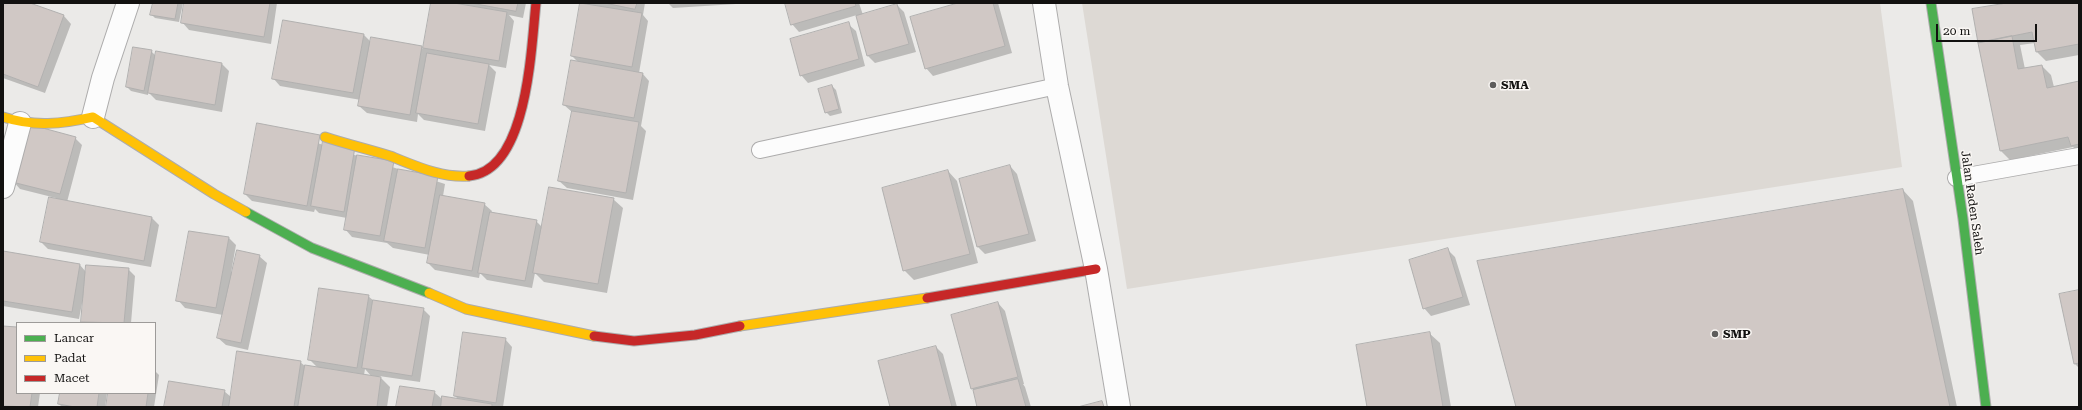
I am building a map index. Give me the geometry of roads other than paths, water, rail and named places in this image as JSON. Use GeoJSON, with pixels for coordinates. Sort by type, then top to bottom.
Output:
{"type":"FeatureCollection","features":[{"type":"Feature","properties":{"kind":"street"},"geometry":{"type":"LineString","coordinates":[[93,117],[103,78],[128,3]]}},
{"type":"Feature","properties":{"kind":"street"},"geometry":{"type":"LineString","coordinates":[[325,137],[388,156],[438,174],[460,176],[488,172],[500,160],[509,146],[519,121],[536,3]]}},
{"type":"Feature","properties":{"kind":"street"},"geometry":{"type":"LineString","coordinates":[[1044,3],[1057,86],[1096,269],[1120,407]]}},
{"type":"Feature","properties":{"kind":"street","name":"Jalan Raden Saleh"},"geometry":{"type":"LineString","coordinates":[[1931,3],[1986,407]]}},
{"type":"Feature","properties":{"kind":"street"},"geometry":{"type":"LineString","coordinates":[[3,187],[12,120],[61,124],[93,117],[133,140],[214,194],[312,248],[401,281],[466,309],[578,334],[634,341],[695,335],[752,324],[966,292],[1096,269]]}},
{"type":"Feature","properties":{"kind":"lane"},"geometry":{"type":"LineString","coordinates":[[760,150],[1057,86]]}},
{"type":"Feature","properties":{"kind":"lane"},"geometry":{"type":"LineString","coordinates":[[1956,178],[2079,156]]}},
{"type":"Feature","properties":{"kind":"place","name":"SMA"},"geometry":{"type":"Point","coordinates":[1493,85]}},
{"type":"Feature","properties":{"kind":"place","name":"SMP"},"geometry":{"type":"Point","coordinates":[1715,334]}}]}
